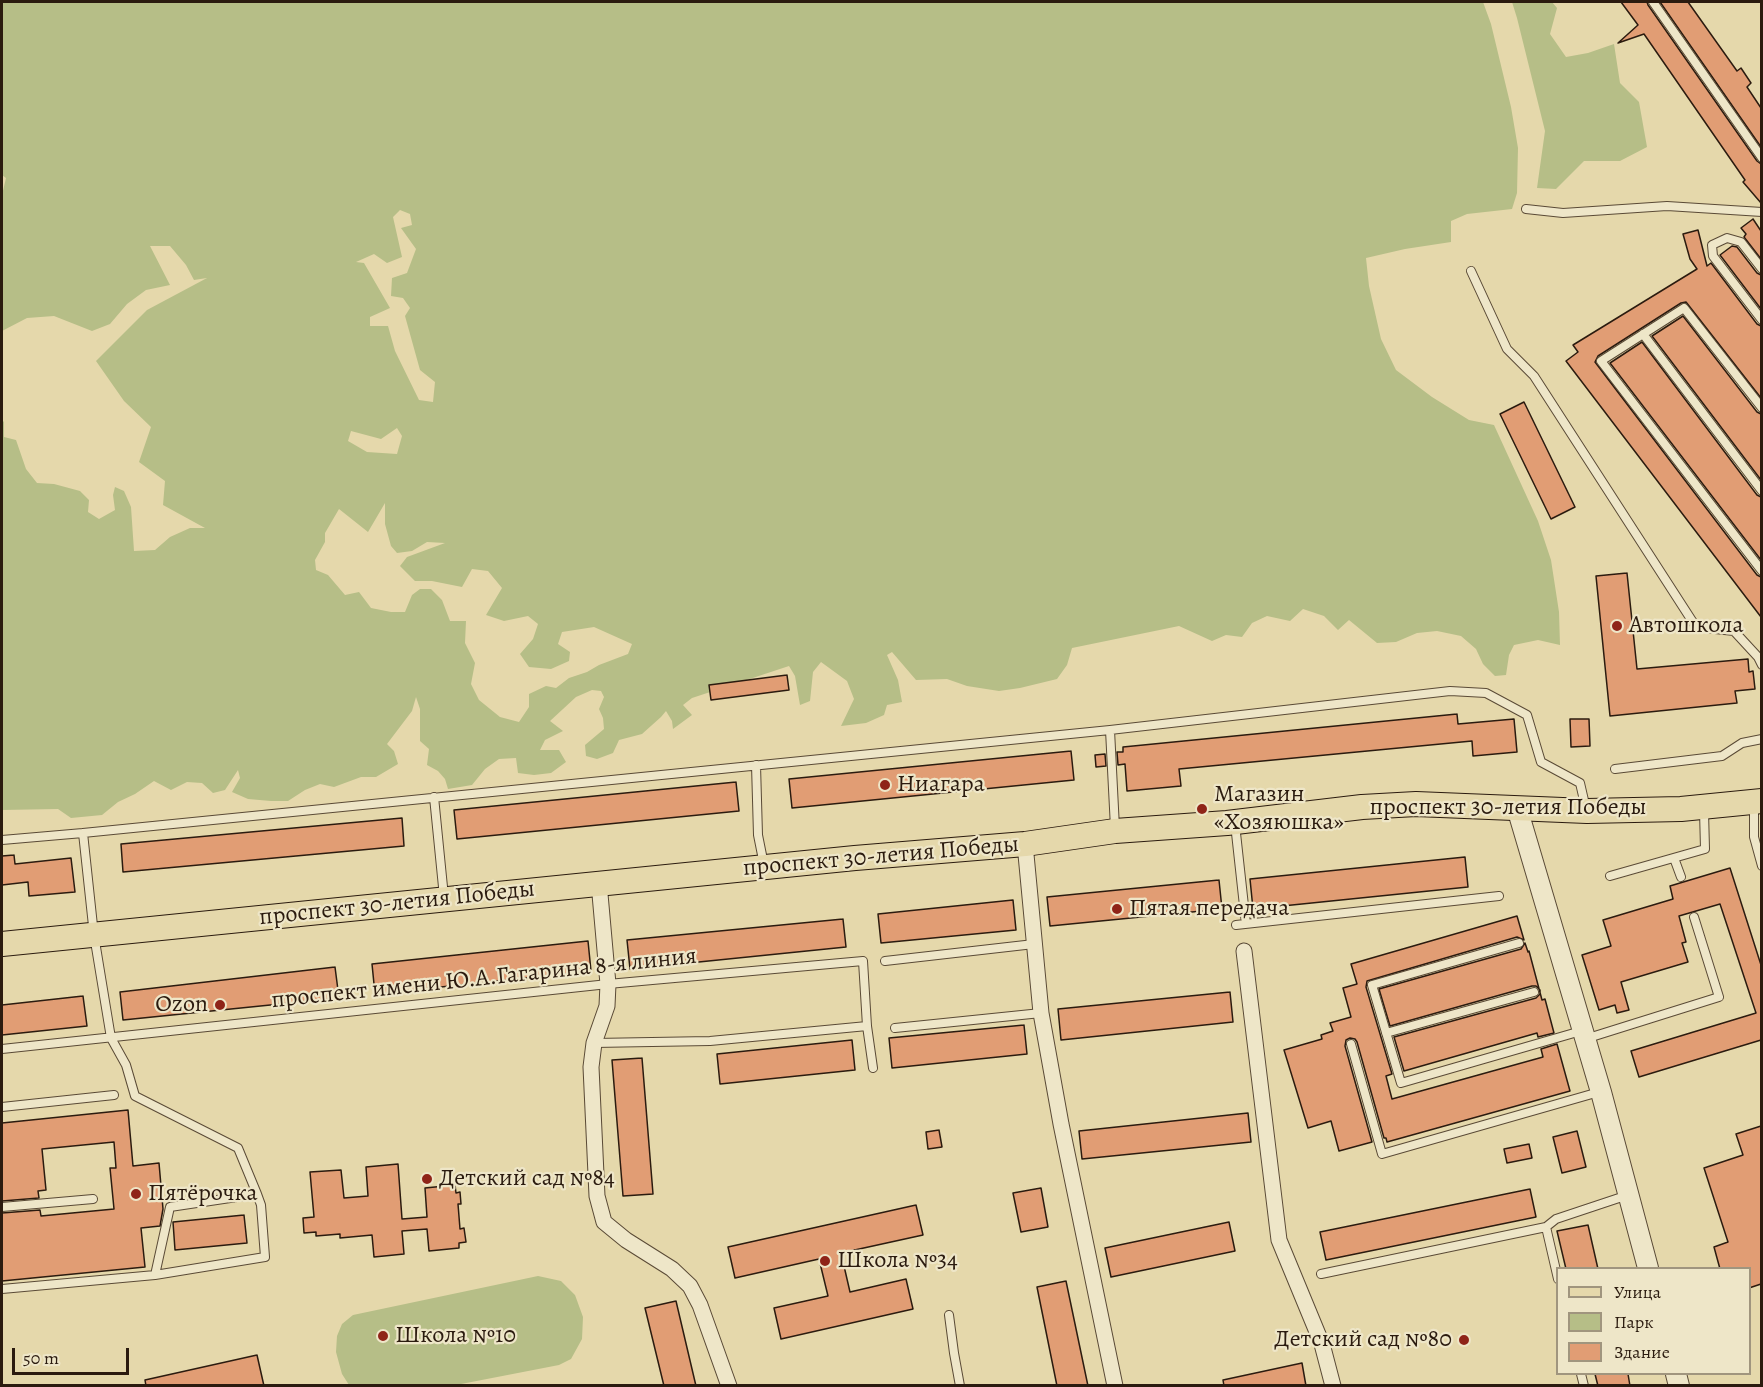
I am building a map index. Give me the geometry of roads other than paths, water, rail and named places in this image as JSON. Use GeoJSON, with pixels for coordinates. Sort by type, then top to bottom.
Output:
{"type":"FeatureCollection","features":[{"type":"Feature","properties":{"kind":"main road","name":"проспект 30-летия Победы"},"geometry":{"type":"LineString","coordinates":[[2,944],[444,898],[1025,844],[1115,831],[1235,822],[1362,807],[1416,804],[1587,811],[1704,807],[1758,802]]}},
{"type":"Feature","properties":{"kind":"street"},"geometry":{"type":"LineString","coordinates":[[1517,808],[1600,1092],[1647,1267]]}},
{"type":"Feature","properties":{"kind":"street"},"geometry":{"type":"LineString","coordinates":[[1025,844],[1041,1013],[1115,1386]]}},
{"type":"Feature","properties":{"kind":"street"},"geometry":{"type":"LineString","coordinates":[[599,883],[608,984],[607,1006],[594,1043],[591,1067],[597,1196],[604,1222],[626,1240],[672,1269],[690,1286],[700,1305],[729,1386]]}},
{"type":"Feature","properties":{"kind":"street"},"geometry":{"type":"LineString","coordinates":[[1244,951],[1279,1240],[1322,1344],[1333,1386]]}},
{"type":"Feature","properties":{"kind":"lane"},"geometry":{"type":"LineString","coordinates":[[1653,2],[1761,158]]}},
{"type":"Feature","properties":{"kind":"lane"},"geometry":{"type":"LineString","coordinates":[[1526,209],[1563,213],[1667,207],[1761,212]]}},
{"type":"Feature","properties":{"kind":"lane"},"geometry":{"type":"LineString","coordinates":[[1761,269],[1741,242],[1727,238],[1712,246],[1713,256],[1761,320]]}},
{"type":"Feature","properties":{"kind":"lane"},"geometry":{"type":"LineString","coordinates":[[1471,271],[1507,349],[1534,376],[1696,627],[1734,631],[1758,657],[1761,665]]}},
{"type":"Feature","properties":{"kind":"lane"},"geometry":{"type":"LineString","coordinates":[[1761,408],[1684,308],[1601,361],[1761,571]]}},
{"type":"Feature","properties":{"kind":"lane"},"geometry":{"type":"LineString","coordinates":[[1643,334],[1761,491]]}},
{"type":"Feature","properties":{"kind":"lane"},"geometry":{"type":"LineString","coordinates":[[2,840],[1110,730],[1450,691],[1486,693],[1527,715],[1541,762],[1580,783],[1587,811]]}},
{"type":"Feature","properties":{"kind":"lane"},"geometry":{"type":"LineString","coordinates":[[1110,730],[1115,831]]}},
{"type":"Feature","properties":{"kind":"lane"},"geometry":{"type":"LineString","coordinates":[[1615,768],[1722,756],[1742,743],[1761,739]]}},
{"type":"Feature","properties":{"kind":"lane"},"geometry":{"type":"LineString","coordinates":[[756,765],[758,835],[764,867]]}},
{"type":"Feature","properties":{"kind":"lane"},"geometry":{"type":"LineString","coordinates":[[434,797],[444,898]]}},
{"type":"Feature","properties":{"kind":"lane"},"geometry":{"type":"LineString","coordinates":[[1758,802],[1754,837],[1761,861]]}},
{"type":"Feature","properties":{"kind":"lane"},"geometry":{"type":"LineString","coordinates":[[1610,876],[1705,849],[1704,807]]}},
{"type":"Feature","properties":{"kind":"lane"},"geometry":{"type":"LineString","coordinates":[[1235,822],[1246,924]]}},
{"type":"Feature","properties":{"kind":"lane"},"geometry":{"type":"LineString","coordinates":[[2,1289],[155,1275],[265,1257],[261,1205],[238,1148],[135,1096],[126,1065],[111,1038],[94,935],[83,833]]}},
{"type":"Feature","properties":{"kind":"lane"},"geometry":{"type":"LineString","coordinates":[[1674,858],[1681,877]]}},
{"type":"Feature","properties":{"kind":"lane"},"geometry":{"type":"LineString","coordinates":[[1236,925],[1499,896]]}},
{"type":"Feature","properties":{"kind":"lane"},"geometry":{"type":"LineString","coordinates":[[1519,943],[1372,985],[1401,1083],[1719,997],[1694,917]]}},
{"type":"Feature","properties":{"kind":"lane"},"geometry":{"type":"LineString","coordinates":[[885,961],[1034,944]]}},
{"type":"Feature","properties":{"kind":"lane","name":"проспект имени Ю.А.Гагарина 8-я линия"},"geometry":{"type":"LineString","coordinates":[[2,1049],[608,984],[863,961],[867,1026],[873,1068]]}},
{"type":"Feature","properties":{"kind":"lane"},"geometry":{"type":"LineString","coordinates":[[1386,1033],[1534,992]]}},
{"type":"Feature","properties":{"kind":"lane"},"geometry":{"type":"LineString","coordinates":[[896,1028],[1041,1013]]}},
{"type":"Feature","properties":{"kind":"lane"},"geometry":{"type":"LineString","coordinates":[[594,1043],[710,1041],[867,1026]]}},
{"type":"Feature","properties":{"kind":"lane"},"geometry":{"type":"LineString","coordinates":[[1351,1044],[1382,1154],[1600,1092]]}},
{"type":"Feature","properties":{"kind":"lane"},"geometry":{"type":"LineString","coordinates":[[2,1107],[114,1095]]}},
{"type":"Feature","properties":{"kind":"lane"},"geometry":{"type":"LineString","coordinates":[[155,1275],[170,1207],[257,1194]]}},
{"type":"Feature","properties":{"kind":"lane"},"geometry":{"type":"LineString","coordinates":[[1321,1274],[1546,1227],[1556,1219],[1629,1195]]}},
{"type":"Feature","properties":{"kind":"lane"},"geometry":{"type":"LineString","coordinates":[[2,1207],[93,1199]]}},
{"type":"Feature","properties":{"kind":"lane"},"geometry":{"type":"LineString","coordinates":[[1546,1227],[1556,1274]]}},
{"type":"Feature","properties":{"kind":"lane"},"geometry":{"type":"LineString","coordinates":[[949,1315],[960,1386]]}},
{"type":"Feature","properties":{"kind":"place","name":"Автошкола"},"geometry":{"type":"Point","coordinates":[1617,626]}},
{"type":"Feature","properties":{"kind":"place","name":"Ниагара"},"geometry":{"type":"Point","coordinates":[885,785]}},
{"type":"Feature","properties":{"kind":"place","name":"Магазин «Хозяюшка»"},"geometry":{"type":"Point","coordinates":[1202,809]}},
{"type":"Feature","properties":{"kind":"place","name":"Пятая передача"},"geometry":{"type":"Point","coordinates":[1117,909]}},
{"type":"Feature","properties":{"kind":"place","name":"Ozon"},"geometry":{"type":"Point","coordinates":[220,1005]}},
{"type":"Feature","properties":{"kind":"place","name":"Детский сад №84"},"geometry":{"type":"Point","coordinates":[427,1179]}},
{"type":"Feature","properties":{"kind":"place","name":"Пятёрочка"},"geometry":{"type":"Point","coordinates":[136,1194]}},
{"type":"Feature","properties":{"kind":"place","name":"Школа №34"},"geometry":{"type":"Point","coordinates":[825,1261]}},
{"type":"Feature","properties":{"kind":"place","name":"Школа №10"},"geometry":{"type":"Point","coordinates":[383,1336]}},
{"type":"Feature","properties":{"kind":"place","name":"Детский сад №80"},"geometry":{"type":"Point","coordinates":[1464,1340]}}]}
